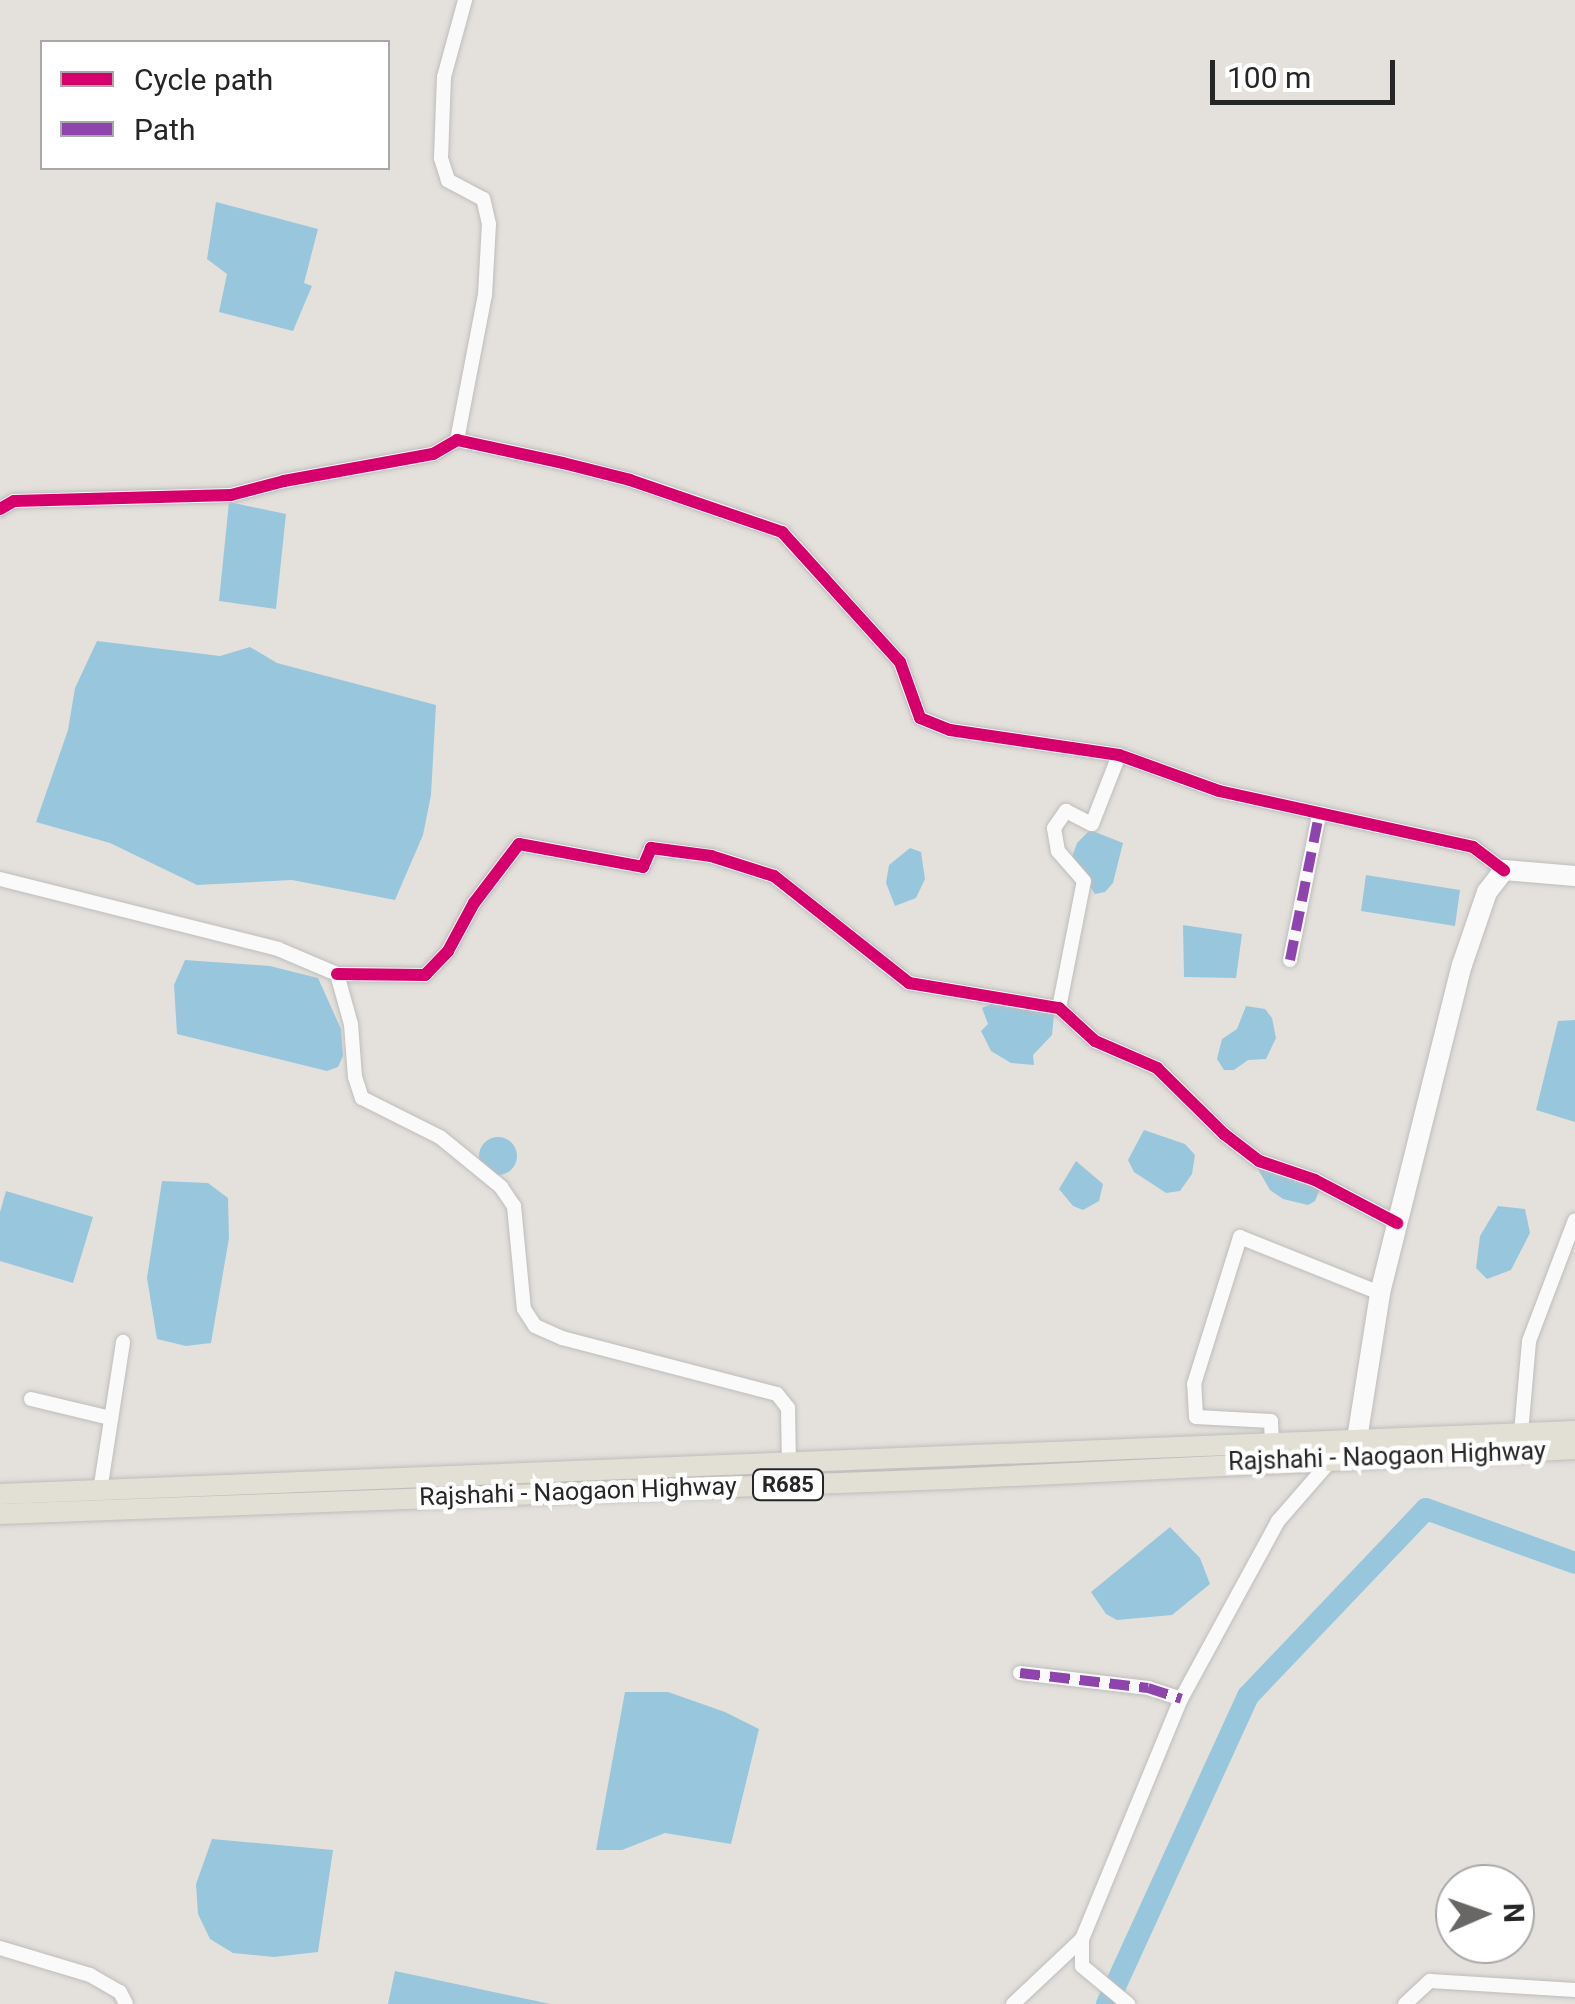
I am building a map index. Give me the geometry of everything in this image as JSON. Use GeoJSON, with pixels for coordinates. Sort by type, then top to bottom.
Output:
{"type":"FeatureCollection","features":[{"type":"Feature","properties":{"kind":"main road"},"geometry":{"type":"LineString","coordinates":[[1357,1439],[1380,1293],[1462,965],[1487,892],[1504,870],[1575,876]]}},
{"type":"Feature","properties":{"kind":"main road","name":"Rajshahi - Naogaon Highway"},"geometry":{"type":"LineString","coordinates":[[0,1514],[1169,1458],[1272,1442],[1575,1431]]}},
{"type":"Feature","properties":{"kind":"main road","name":"Rajshahi - Naogaon Highway"},"geometry":{"type":"LineString","coordinates":[[0,1494],[788,1465],[1332,1458],[1575,1449]]}},
{"type":"Feature","properties":{"kind":"street"},"geometry":{"type":"LineString","coordinates":[[457,440],[486,295],[489,224],[483,199],[448,180],[441,158],[444,76],[464,0]]}},
{"type":"Feature","properties":{"kind":"street"},"geometry":{"type":"LineString","coordinates":[[0,508],[14,501],[231,496],[284,480],[433,454],[457,440],[630,480],[782,532],[900,662],[920,718],[950,730],[1119,755],[1219,791],[1473,848],[1504,870]]}},
{"type":"Feature","properties":{"kind":"street"},"geometry":{"type":"LineString","coordinates":[[1059,1008],[1084,881],[1058,852],[1054,828],[1066,811],[1092,824],[1119,755]]}},
{"type":"Feature","properties":{"kind":"street"},"geometry":{"type":"LineString","coordinates":[[1290,960],[1318,815]]}},
{"type":"Feature","properties":{"kind":"street"},"geometry":{"type":"LineString","coordinates":[[0,879],[278,949],[337,974],[426,975],[448,951],[474,902],[519,844],[643,867],[650,848],[711,856],[774,876],[909,983],[1059,1008],[1095,1041],[1158,1068],[1224,1134],[1259,1161],[1315,1180],[1397,1223]]}},
{"type":"Feature","properties":{"kind":"street"},"geometry":{"type":"LineString","coordinates":[[337,974],[351,1024],[355,1077],[362,1098],[440,1137],[502,1187],[514,1206],[524,1309],[535,1326],[562,1338],[777,1394],[788,1408],[788,1465]]}},
{"type":"Feature","properties":{"kind":"street"},"geometry":{"type":"LineString","coordinates":[[1522,1433],[1529,1341],[1575,1220]]}},
{"type":"Feature","properties":{"kind":"street"},"geometry":{"type":"LineString","coordinates":[[1272,1442],[1270,1421],[1196,1417],[1194,1384],[1240,1237],[1380,1293]]}},
{"type":"Feature","properties":{"kind":"street"},"geometry":{"type":"LineString","coordinates":[[100,1490],[122,1342]]}},
{"type":"Feature","properties":{"kind":"street"},"geometry":{"type":"LineString","coordinates":[[30,1399],[110,1418]]}},
{"type":"Feature","properties":{"kind":"street"},"geometry":{"type":"LineString","coordinates":[[1548,1450],[1575,1462]]}},
{"type":"Feature","properties":{"kind":"street"},"geometry":{"type":"LineString","coordinates":[[1128,2004],[1082,1966],[1082,1939],[1181,1699],[1278,1522],[1332,1458]]}},
{"type":"Feature","properties":{"kind":"street"},"geometry":{"type":"LineString","coordinates":[[1020,1673],[1148,1688],[1181,1699]]}},
{"type":"Feature","properties":{"kind":"street"},"geometry":{"type":"LineString","coordinates":[[1013,2004],[1082,1939]]}},
{"type":"Feature","properties":{"kind":"street"},"geometry":{"type":"LineString","coordinates":[[0,1948],[90,1975],[120,1992],[126,2004]]}},
{"type":"Feature","properties":{"kind":"street"},"geometry":{"type":"LineString","coordinates":[[1405,2004],[1430,1981],[1575,1990]]}},
{"type":"Feature","properties":{"kind":"water"},"geometry":{"type":"Polygon","coordinates":[[[216,202],[318,229],[304,283],[312,286],[293,331],[219,312],[227,274],[207,259],[216,202]]]}},
{"type":"Feature","properties":{"kind":"water"},"geometry":{"type":"Polygon","coordinates":[[[229,502],[286,514],[276,609],[219,601],[229,502]]]}},
{"type":"Feature","properties":{"kind":"water"},"geometry":{"type":"Polygon","coordinates":[[[97,641],[220,656],[250,647],[277,663],[436,705],[431,795],[423,835],[395,900],[292,880],[197,885],[110,843],[36,822],[68,730],[75,688],[97,641]]]}},
{"type":"Feature","properties":{"kind":"water"},"geometry":{"type":"Polygon","coordinates":[[[1090,830],[1123,843],[1113,883],[1105,892],[1095,894],[1071,860],[1077,843],[1090,830]]]}},
{"type":"Feature","properties":{"kind":"water"},"geometry":{"type":"Polygon","coordinates":[[[910,848],[921,852],[925,879],[916,898],[895,906],[886,883],[889,865],[910,848]]]}},
{"type":"Feature","properties":{"kind":"water"},"geometry":{"type":"Polygon","coordinates":[[[1366,875],[1460,890],[1455,926],[1361,911],[1366,875]]]}},
{"type":"Feature","properties":{"kind":"water"},"geometry":{"type":"Polygon","coordinates":[[[1183,925],[1242,934],[1236,978],[1184,977],[1183,925]]]}},
{"type":"Feature","properties":{"kind":"water"},"geometry":{"type":"Polygon","coordinates":[[[185,960],[270,966],[318,978],[341,1029],[343,1056],[338,1067],[327,1071],[177,1034],[174,985],[185,960]]]}},
{"type":"Feature","properties":{"kind":"water"},"geometry":{"type":"Polygon","coordinates":[[[991,1004],[1054,1014],[1052,1035],[1033,1055],[1034,1065],[1011,1063],[991,1051],[981,1031],[988,1024],[982,1008],[991,1004]]]}},
{"type":"Feature","properties":{"kind":"water"},"geometry":{"type":"Polygon","coordinates":[[[1246,1006],[1265,1009],[1272,1018],[1276,1038],[1266,1059],[1248,1060],[1234,1070],[1224,1070],[1217,1059],[1222,1039],[1237,1029],[1246,1006]]]}},
{"type":"Feature","properties":{"kind":"water"},"geometry":{"type":"Polygon","coordinates":[[[1575,1020],[1575,1122],[1536,1110],[1558,1021],[1575,1020]]]}},
{"type":"Feature","properties":{"kind":"water"},"geometry":{"type":"Polygon","coordinates":[[[1144,1130],[1185,1144],[1195,1155],[1192,1174],[1180,1191],[1166,1193],[1134,1172],[1128,1160],[1144,1130]]]}},
{"type":"Feature","properties":{"kind":"water"},"geometry":{"type":"Polygon","coordinates":[[[498,1137],[511,1143],[517,1156],[511,1169],[498,1175],[485,1169],[479,1156],[485,1143],[498,1137]]]}},
{"type":"Feature","properties":{"kind":"water"},"geometry":{"type":"Polygon","coordinates":[[[1076,1161],[1103,1184],[1099,1201],[1083,1210],[1073,1206],[1059,1189],[1076,1161]]]}},
{"type":"Feature","properties":{"kind":"water"},"geometry":{"type":"Polygon","coordinates":[[[1255,1164],[1320,1189],[1315,1201],[1308,1205],[1283,1199],[1270,1190],[1255,1164]]]}},
{"type":"Feature","properties":{"kind":"water"},"geometry":{"type":"Polygon","coordinates":[[[162,1181],[208,1183],[228,1198],[229,1238],[211,1343],[186,1346],[157,1339],[147,1278],[162,1181]]]}},
{"type":"Feature","properties":{"kind":"water"},"geometry":{"type":"Polygon","coordinates":[[[6,1191],[93,1217],[73,1283],[0,1261],[0,1212],[6,1191]]]}},
{"type":"Feature","properties":{"kind":"water"},"geometry":{"type":"Polygon","coordinates":[[[1498,1206],[1525,1209],[1530,1233],[1511,1270],[1487,1279],[1476,1268],[1480,1236],[1498,1206]]]}},
{"type":"Feature","properties":{"kind":"water"},"geometry":{"type":"Polygon","coordinates":[[[1170,1527],[1200,1558],[1210,1584],[1172,1615],[1117,1620],[1106,1614],[1091,1592],[1170,1527]]]}},
{"type":"Feature","properties":{"kind":"water"},"geometry":{"type":"Polygon","coordinates":[[[625,1692],[668,1692],[759,1729],[731,1844],[665,1833],[622,1850],[596,1850],[625,1692]]]}},
{"type":"Feature","properties":{"kind":"water"},"geometry":{"type":"Polygon","coordinates":[[[212,1839],[333,1850],[318,1952],[274,1957],[233,1953],[210,1939],[198,1914],[196,1884],[212,1839]]]}},
{"type":"Feature","properties":{"kind":"water"},"geometry":{"type":"Polygon","coordinates":[[[395,1971],[550,2004],[388,2004],[395,1971]]]}},
{"type":"Feature","properties":{"kind":"waterway"},"geometry":{"type":"LineString","coordinates":[[1107,2004],[1248,1696],[1426,1509],[1575,1563]]}},
{"type":"Feature","properties":{"kind":"marked path"},"geometry":{"type":"LineString","coordinates":[[1290,960],[1319,815]]}},
{"type":"Feature","properties":{"kind":"marked path"},"geometry":{"type":"LineString","coordinates":[[1020,1673],[1148,1688],[1181,1699]]}},
{"type":"Feature","properties":{"kind":"cycle path"},"geometry":{"type":"LineString","coordinates":[[0,509],[14,501],[231,495],[284,481],[433,454],[457,440],[563,463],[630,480],[782,532],[900,662],[920,718],[950,730],[1119,755],[1219,791],[1473,847],[1504,870]]}},
{"type":"Feature","properties":{"kind":"cycle path"},"geometry":{"type":"LineString","coordinates":[[337,974],[425,975],[448,951],[474,903],[519,844],[643,867],[651,848],[711,856],[774,876],[909,983],[1059,1008],[1095,1041],[1157,1068],[1224,1134],[1259,1161],[1315,1180],[1397,1223]]}}]}
